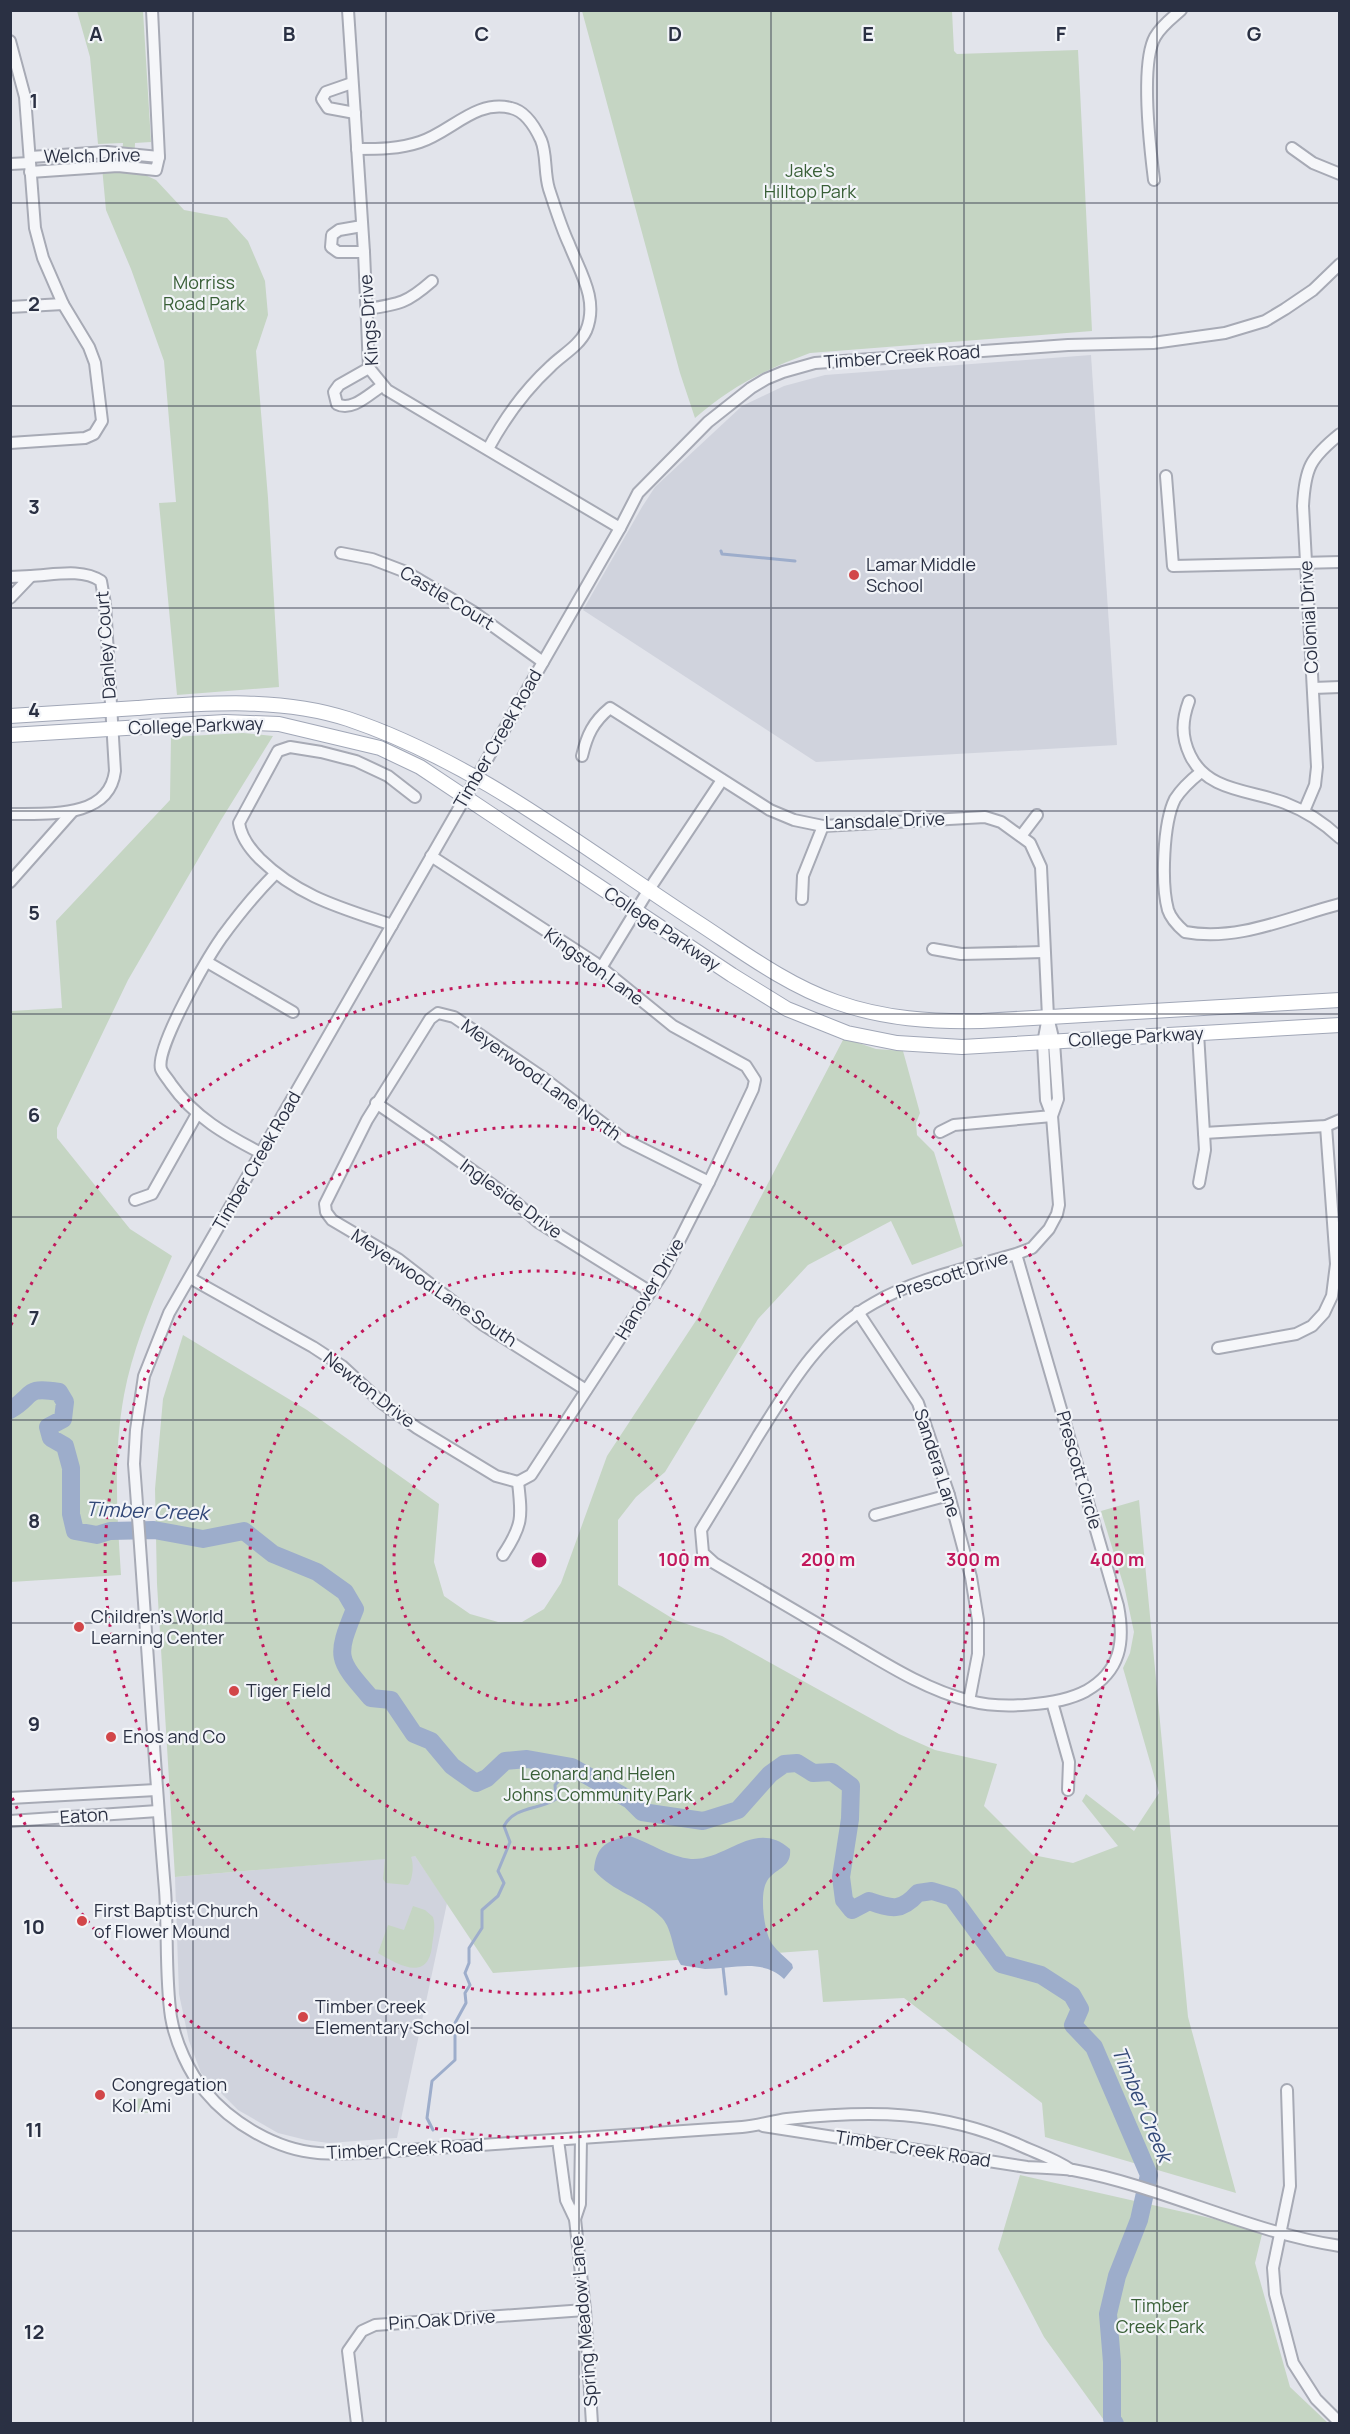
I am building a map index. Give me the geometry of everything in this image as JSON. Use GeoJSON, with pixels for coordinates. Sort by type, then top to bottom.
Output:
{"type":"FeatureCollection","features":[{"type":"Feature","properties":{"kind":"main road","name":"College Parkway"},"geometry":{"type":"LineString","coordinates":[[10,716],[228,704],[285,706],[344,718],[405,740],[476,777],[775,972],[834,1002],[885,1015],[940,1022],[1340,1000]]}},
{"type":"Feature","properties":{"kind":"main road","name":"College Parkway"},"geometry":{"type":"LineString","coordinates":[[10,735],[225,722],[279,724],[380,748],[420,767],[636,912],[787,1009],[847,1033],[897,1043],[937,1047],[1340,1025]]}},
{"type":"Feature","properties":{"kind":"street","name":"Welch Drive"},"geometry":{"type":"LineString","coordinates":[[30,164],[118,166],[156,170],[159,157],[152,10]]}},
{"type":"Feature","properties":{"kind":"street","name":"Kings Drive"},"geometry":{"type":"LineString","coordinates":[[348,10],[364,252],[369,368],[382,386],[620,528]]}},
{"type":"Feature","properties":{"kind":"street"},"geometry":{"type":"LineString","coordinates":[[1154,180],[1147,68],[1155,37],[1181,10]]}},
{"type":"Feature","properties":{"kind":"street"},"geometry":{"type":"LineString","coordinates":[[10,41],[24,89],[38,244],[63,304],[93,354],[101,411],[99,428],[94,434],[85,438],[10,443]]}},
{"type":"Feature","properties":{"kind":"street"},"geometry":{"type":"LineString","coordinates":[[352,83],[326,92],[322,99],[328,108],[355,113]]}},
{"type":"Feature","properties":{"kind":"street"},"geometry":{"type":"LineString","coordinates":[[357,149],[393,148],[422,142],[481,108],[491,106],[513,108],[524,115],[533,124],[542,143],[549,190],[587,286],[590,311],[586,331],[579,341],[533,384],[501,425],[488,449]]}},
{"type":"Feature","properties":{"kind":"street"},"geometry":{"type":"LineString","coordinates":[[1292,148],[1313,163],[1340,174]]}},
{"type":"Feature","properties":{"kind":"street"},"geometry":{"type":"LineString","coordinates":[[10,164],[30,164]]}},
{"type":"Feature","properties":{"kind":"street"},"geometry":{"type":"LineString","coordinates":[[362,226],[339,230],[332,235],[330,242],[331,247],[338,252],[364,252]]}},
{"type":"Feature","properties":{"kind":"street","name":"Timber Creek Road"},"geometry":{"type":"LineString","coordinates":[[1071,2170],[1057,2160],[987,2132],[912,2115],[879,2113],[785,2119],[756,2124],[558,2140],[364,2153],[317,2153],[276,2143],[225,2110],[204,2091],[196,2078],[180,2046],[171,2016],[167,1917],[156,1790],[134,1451],[144,1376],[169,1313],[638,493],[708,422],[751,388],[783,372],[833,360],[1068,345],[1153,343],[1226,333],[1265,321],[1285,309],[1313,290],[1340,264]]}},
{"type":"Feature","properties":{"kind":"street"},"geometry":{"type":"LineString","coordinates":[[367,309],[412,299],[432,281]]}},
{"type":"Feature","properties":{"kind":"street"},"geometry":{"type":"LineString","coordinates":[[10,307],[63,304]]}},
{"type":"Feature","properties":{"kind":"street"},"geometry":{"type":"LineString","coordinates":[[369,368],[339,386],[334,392],[337,404],[343,407],[352,405],[382,386]]}},
{"type":"Feature","properties":{"kind":"street","name":"Colonial Drive"},"geometry":{"type":"LineString","coordinates":[[1304,811],[1315,785],[1316,776],[1305,564],[1304,487],[1309,465],[1313,459],[1340,434]]}},
{"type":"Feature","properties":{"kind":"street"},"geometry":{"type":"LineString","coordinates":[[1166,476],[1173,566],[1340,562]]}},
{"type":"Feature","properties":{"kind":"street","name":"Castle Court"},"geometry":{"type":"LineString","coordinates":[[341,553],[372,558],[406,572],[472,611],[543,662]]}},
{"type":"Feature","properties":{"kind":"street","name":"Danley Court"},"geometry":{"type":"LineString","coordinates":[[10,577],[92,574],[101,581],[105,604],[115,771],[108,791],[95,802],[72,812]]}},
{"type":"Feature","properties":{"kind":"street"},"geometry":{"type":"LineString","coordinates":[[10,598],[31,576]]}},
{"type":"Feature","properties":{"kind":"street"},"geometry":{"type":"LineString","coordinates":[[1313,688],[1340,687]]}},
{"type":"Feature","properties":{"kind":"street"},"geometry":{"type":"LineString","coordinates":[[1189,701],[1183,721],[1184,736],[1192,759],[1201,772],[1212,781],[1225,786],[1286,803],[1304,811],[1325,824],[1340,838]]}},
{"type":"Feature","properties":{"kind":"street","name":"Lansdale Drive"},"geometry":{"type":"LineString","coordinates":[[582,756],[587,735],[597,718],[610,708],[770,810],[794,820],[824,826],[985,818],[1001,822],[1021,836],[1034,849],[1041,867],[1048,1017]]}},
{"type":"Feature","properties":{"kind":"street"},"geometry":{"type":"LineString","coordinates":[[392,925],[328,904],[301,891],[275,874],[240,834],[239,824],[278,751],[290,747],[356,761],[388,776],[415,797]]}},
{"type":"Feature","properties":{"kind":"street"},"geometry":{"type":"LineString","coordinates":[[1201,772],[1182,789],[1174,801],[1166,831],[1168,911],[1185,932],[1197,934],[1255,930],[1340,904]]}},
{"type":"Feature","properties":{"kind":"street"},"geometry":{"type":"LineString","coordinates":[[601,968],[648,891],[722,780]]}},
{"type":"Feature","properties":{"kind":"street"},"geometry":{"type":"LineString","coordinates":[[10,814],[72,812]]}},
{"type":"Feature","properties":{"kind":"street"},"geometry":{"type":"LineString","coordinates":[[10,882],[72,812]]}},
{"type":"Feature","properties":{"kind":"street"},"geometry":{"type":"LineString","coordinates":[[1021,836],[1037,815]]}},
{"type":"Feature","properties":{"kind":"street"},"geometry":{"type":"LineString","coordinates":[[802,899],[803,876],[824,826]]}},
{"type":"Feature","properties":{"kind":"street","name":"Kingston Lane"},"geometry":{"type":"LineString","coordinates":[[431,856],[601,968],[673,1026],[746,1066],[755,1080]]}},
{"type":"Feature","properties":{"kind":"street"},"geometry":{"type":"LineString","coordinates":[[261,1153],[232,1138],[197,1114],[161,1070],[160,1057],[179,1014],[222,937],[275,874]]}},
{"type":"Feature","properties":{"kind":"street"},"geometry":{"type":"LineString","coordinates":[[933,949],[960,954],[1044,952]]}},
{"type":"Feature","properties":{"kind":"street"},"geometry":{"type":"LineString","coordinates":[[207,962],[293,1012]]}},
{"type":"Feature","properties":{"kind":"street","name":"Meyerwood Lane North"},"geometry":{"type":"LineString","coordinates":[[376,1103],[430,1019],[438,1013],[454,1017],[542,1077],[625,1140],[710,1182]]}},
{"type":"Feature","properties":{"kind":"street","name":"Prescott Drive"},"geometry":{"type":"LineString","coordinates":[[710,1559],[703,1553],[701,1530],[795,1376],[822,1343],[858,1312],[876,1301],[921,1282],[1032,1248],[1048,1229],[1057,1214],[1059,1190],[1052,1116],[1046,1100],[1048,1017]]}},
{"type":"Feature","properties":{"kind":"street"},"geometry":{"type":"LineString","coordinates":[[1198,1033],[1205,1150],[1199,1183]]}},
{"type":"Feature","properties":{"kind":"street","name":"Hanover Drive"},"geometry":{"type":"LineString","coordinates":[[518,1482],[531,1474],[664,1271],[710,1182],[753,1089],[755,1080]]}},
{"type":"Feature","properties":{"kind":"street","name":"Ingleside Drive"},"geometry":{"type":"LineString","coordinates":[[376,1103],[440,1146],[512,1199],[538,1222],[649,1291]]}},
{"type":"Feature","properties":{"kind":"street","name":"Meyerwood Lane South"},"geometry":{"type":"LineString","coordinates":[[376,1103],[325,1204],[326,1212],[332,1220],[398,1259],[482,1324],[586,1390]]}},
{"type":"Feature","properties":{"kind":"street"},"geometry":{"type":"LineString","coordinates":[[135,1200],[152,1194],[197,1114]]}},
{"type":"Feature","properties":{"kind":"street"},"geometry":{"type":"LineString","coordinates":[[940,1132],[954,1125],[1052,1116]]}},
{"type":"Feature","properties":{"kind":"street"},"geometry":{"type":"LineString","coordinates":[[1204,1133],[1326,1126],[1340,1120]]}},
{"type":"Feature","properties":{"kind":"street"},"geometry":{"type":"LineString","coordinates":[[1218,1348],[1296,1334],[1312,1326],[1328,1305],[1332,1296],[1336,1264],[1326,1126]]}},
{"type":"Feature","properties":{"kind":"street","name":"Prescott Circle"},"geometry":{"type":"LineString","coordinates":[[710,1559],[915,1681],[969,1701],[1010,1705],[1052,1702],[1081,1694],[1091,1688],[1114,1665],[1121,1649],[1120,1617],[1016,1254]]}},
{"type":"Feature","properties":{"kind":"street","name":"Newton Drive"},"geometry":{"type":"LineString","coordinates":[[189,1278],[314,1347],[342,1366],[382,1403],[417,1428],[496,1476],[518,1482]]}},
{"type":"Feature","properties":{"kind":"street","name":"Sandera Lane"},"geometry":{"type":"LineString","coordinates":[[858,1312],[918,1403],[949,1495],[971,1577],[978,1620],[978,1654],[969,1701]]}},
{"type":"Feature","properties":{"kind":"street"},"geometry":{"type":"LineString","coordinates":[[503,1555],[519,1527],[521,1506],[518,1482]]}},
{"type":"Feature","properties":{"kind":"street"},"geometry":{"type":"LineString","coordinates":[[875,1515],[949,1495]]}},
{"type":"Feature","properties":{"kind":"street"},"geometry":{"type":"LineString","coordinates":[[1052,1702],[1069,1762],[1068,1790]]}},
{"type":"Feature","properties":{"kind":"street","name":"Eaton"},"geometry":{"type":"LineString","coordinates":[[10,1798],[156,1790]]}},
{"type":"Feature","properties":{"kind":"street","name":"Eaton"},"geometry":{"type":"LineString","coordinates":[[10,1821],[158,1811]]}},
{"type":"Feature","properties":{"kind":"street"},"geometry":{"type":"LineString","coordinates":[[1287,2090],[1290,2186],[1273,2268],[1275,2294],[1293,2363],[1316,2399],[1340,2423]]}},
{"type":"Feature","properties":{"kind":"street","name":"Timber Creek Road"},"geometry":{"type":"LineString","coordinates":[[756,2124],[785,2131],[858,2140],[1027,2167],[1071,2170],[1099,2176],[1280,2231],[1340,2246]]}},
{"type":"Feature","properties":{"kind":"street","name":"Spring Meadow Lane"},"geometry":{"type":"LineString","coordinates":[[575,2219],[580,2204],[581,2138]]}},
{"type":"Feature","properties":{"kind":"street","name":"Spring Meadow Lane"},"geometry":{"type":"LineString","coordinates":[[558,2140],[566,2200],[575,2219],[585,2310],[592,2424]]}},
{"type":"Feature","properties":{"kind":"street","name":"Pin Oak Drive"},"geometry":{"type":"LineString","coordinates":[[357,2424],[348,2351],[362,2331],[375,2325],[585,2310]]}},
{"type":"Feature","properties":{"kind":"shaded area","name":"Lamar Middle School"},"geometry":{"type":"Polygon","coordinates":[[[1091,355],[1117,745],[816,762],[583,610],[655,487],[742,406],[784,386],[825,375],[1091,355]]]}},
{"type":"Feature","properties":{"kind":"shaded area","name":"Timber Creek Elementary School"},"geometry":{"type":"Polygon","coordinates":[[[415,1856],[447,1903],[397,2138],[329,2143],[306,2140],[278,2133],[238,2110],[201,2073],[189,2041],[179,1994],[175,1877],[415,1856]]]}},
{"type":"Feature","properties":{"kind":"green space","name":"Morriss Road Park"},"geometry":{"type":"Polygon","coordinates":[[[77,11],[143,11],[151,142],[135,143],[134,170],[156,180],[184,210],[227,218],[248,241],[265,281],[268,315],[256,351],[268,498],[279,687],[177,695],[159,503],[176,502],[164,361],[131,269],[106,210],[102,167],[121,166],[123,143],[98,144],[90,57],[77,11]]]}},
{"type":"Feature","properties":{"kind":"green space","name":"Jake's Hilltop Park"},"geometry":{"type":"Polygon","coordinates":[[[582,11],[952,11],[954,51],[957,54],[1078,50],[1092,331],[810,353],[749,380],[695,418],[680,373],[582,11]]]}},
{"type":"Feature","properties":{"kind":"green space"},"geometry":{"type":"Polygon","coordinates":[[[243,733],[273,736],[128,980],[57,1128],[57,1138],[130,1229],[172,1256],[138,1342],[124,1395],[117,1462],[121,1575],[11,1582],[11,1011],[62,1008],[56,921],[170,800],[171,737],[243,733]]]}},
{"type":"Feature","properties":{"kind":"green space","name":"Leonard and Helen Johns Community Park"},"geometry":{"type":"Polygon","coordinates":[[[844,1038],[876,1049],[903,1051],[920,1113],[916,1123],[917,1135],[934,1152],[963,1246],[912,1265],[891,1221],[808,1265],[758,1319],[665,1472],[636,1497],[618,1520],[618,1585],[675,1620],[722,1636],[899,1734],[935,1750],[997,1764],[984,1806],[1033,1855],[1073,1863],[1118,1846],[1082,1801],[1086,1794],[1134,1831],[1159,1793],[1123,1668],[1130,1653],[1134,1632],[1125,1590],[1101,1511],[1139,1500],[1188,2017],[1236,2193],[1045,2137],[1042,2103],[904,1998],[823,2002],[818,1950],[493,1973],[415,1856],[411,1857],[412,1871],[408,1885],[386,1883],[383,1879],[385,1859],[175,1877],[157,1584],[155,1489],[163,1399],[183,1335],[307,1410],[439,1504],[434,1562],[444,1596],[470,1614],[498,1622],[522,1622],[544,1609],[561,1583],[607,1456],[697,1319],[844,1038]]]}},
{"type":"Feature","properties":{"kind":"green space"},"geometry":{"type":"Polygon","coordinates":[[[413,1906],[425,1910],[433,1917],[434,1924],[429,1957],[425,1964],[418,1967],[402,1965],[378,1953],[388,1925],[404,1930],[413,1906]]]}},
{"type":"Feature","properties":{"kind":"green space"},"geometry":{"type":"Polygon","coordinates":[[[150,2098],[152,2113],[128,2112],[129,2099],[150,2098]]]}},
{"type":"Feature","properties":{"kind":"green space","name":"Timber Creek Park"},"geometry":{"type":"Polygon","coordinates":[[[1020,2175],[1263,2230],[1255,2263],[1290,2387],[1328,2423],[1106,2423],[1044,2337],[998,2249],[1020,2175]]]}},
{"type":"Feature","properties":{"kind":"water"},"geometry":{"type":"Polygon","coordinates":[[[630,1836],[668,1853],[691,1859],[704,1858],[753,1839],[765,1838],[777,1841],[790,1849],[786,1864],[767,1881],[763,1895],[763,1913],[769,1938],[793,1968],[784,1979],[767,1969],[757,1967],[705,1969],[681,1965],[666,1923],[662,1918],[609,1884],[594,1870],[597,1855],[604,1846],[609,1842],[630,1836]]]}},
{"type":"Feature","properties":{"kind":"waterway"},"geometry":{"type":"LineString","coordinates":[[721,551],[722,554],[795,561]]}},
{"type":"Feature","properties":{"kind":"waterway","name":"Timber Creek"},"geometry":{"type":"LineString","coordinates":[[10,1410],[34,1391],[40,1390],[59,1392],[65,1402],[63,1419],[48,1427],[51,1438],[65,1446],[71,1468],[71,1514],[75,1531],[97,1535],[110,1531],[154,1530],[203,1539],[244,1531],[273,1554],[317,1572],[345,1592],[355,1609],[342,1648],[343,1657],[351,1675],[371,1698],[391,1700],[414,1734],[431,1741],[452,1766],[476,1783],[487,1778],[505,1761],[527,1759],[572,1767],[630,1800],[642,1812],[703,1821],[738,1810],[770,1774],[784,1764],[797,1763],[813,1773],[832,1772],[851,1786],[850,1819],[841,1877],[844,1900],[852,1910],[869,1901],[890,1907],[901,1906],[918,1893],[932,1891],[952,1897],[1001,1964],[1041,1975],[1072,1995],[1080,2009],[1073,2025],[1094,2047],[1149,2175],[1139,2220],[1117,2276],[1108,2314],[1112,2362],[1112,2419],[1115,2424]]}},
{"type":"Feature","properties":{"kind":"waterway"},"geometry":{"type":"LineString","coordinates":[[433,2130],[427,2118],[432,2081],[455,2060],[455,2023],[466,2003],[465,1993],[470,1985],[465,1973],[469,1963],[469,1948],[482,1928],[482,1910],[498,1896],[504,1883],[498,1871],[510,1842],[504,1826],[514,1815],[556,1799],[555,1785],[572,1767]]}},
{"type":"Feature","properties":{"kind":"waterway"},"geometry":{"type":"LineString","coordinates":[[723,1967],[726,1994]]}},
{"type":"Feature","properties":{"kind":"place","name":"Lamar Middle School"},"geometry":{"type":"Point","coordinates":[854,575]}},
{"type":"Feature","properties":{"kind":"place","name":"Children's World Learning Center"},"geometry":{"type":"Point","coordinates":[79,1627]}},
{"type":"Feature","properties":{"kind":"place","name":"Tiger Field"},"geometry":{"type":"Point","coordinates":[234,1691]}},
{"type":"Feature","properties":{"kind":"place","name":"Enos and Co"},"geometry":{"type":"Point","coordinates":[111,1737]}},
{"type":"Feature","properties":{"kind":"place","name":"First Baptist Church of Flower Mound"},"geometry":{"type":"Point","coordinates":[82,1921]}},
{"type":"Feature","properties":{"kind":"place","name":"Timber Creek Elementary School"},"geometry":{"type":"Point","coordinates":[303,2017]}},
{"type":"Feature","properties":{"kind":"place","name":"Congregation Kol Ami"},"geometry":{"type":"Point","coordinates":[100,2095]}}]}
